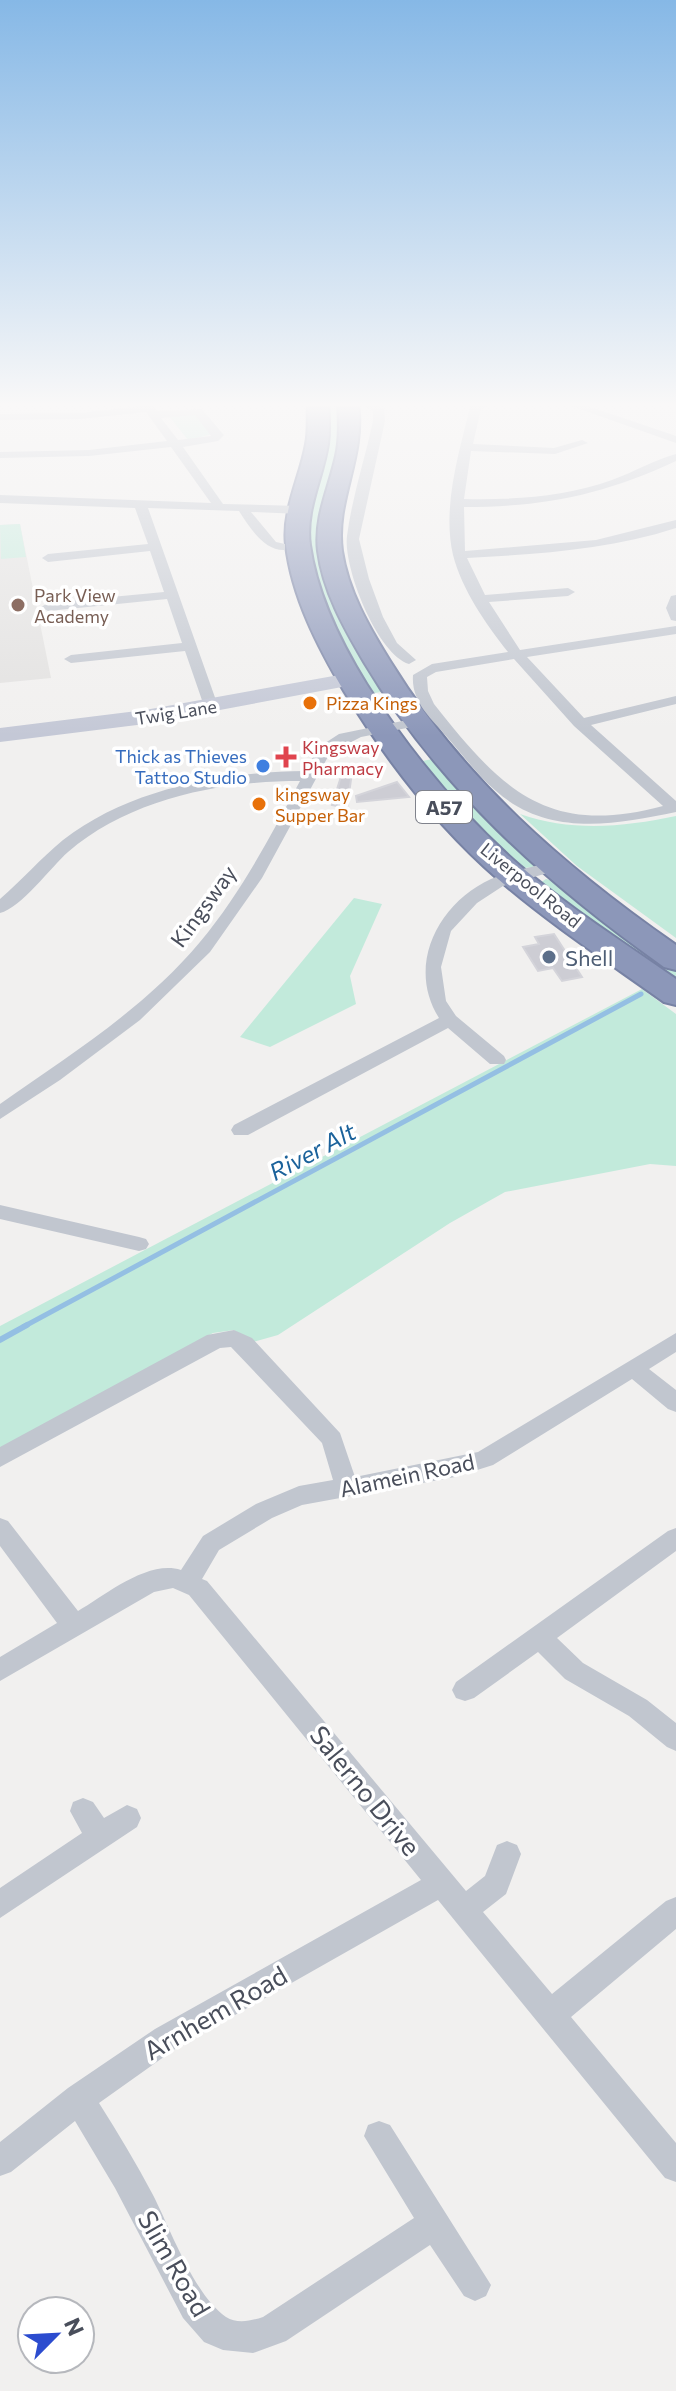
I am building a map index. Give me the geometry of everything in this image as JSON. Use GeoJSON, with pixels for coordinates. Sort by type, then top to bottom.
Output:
{"type":"FeatureCollection","features":[{"type":"Feature","properties":{"kind":"highway","name":"Liverpool Road"},"geometry":{"type":"LineString","coordinates":[[300,514],[298,535],[303,572],[324,632],[350,679],[383,728],[443,806],[487,852],[516,876],[676,995]]}},
{"type":"Feature","properties":{"kind":"highway","name":"Liverpool Road"},"geometry":{"type":"LineString","coordinates":[[334,514],[329,537],[339,588],[350,615],[381,670],[417,722],[454,769],[552,867],[676,960]]}},
{"type":"Feature","properties":{"kind":"street"},"geometry":{"type":"LineString","coordinates":[[143,514],[211,706]]}},
{"type":"Feature","properties":{"kind":"street"},"geometry":{"type":"LineString","coordinates":[[247,514],[270,534],[272,545],[281,547]]}},
{"type":"Feature","properties":{"kind":"street"},"geometry":{"type":"LineString","coordinates":[[357,514],[353,532],[356,555],[369,601],[391,645],[409,660]]}},
{"type":"Feature","properties":{"kind":"street"},"geometry":{"type":"LineString","coordinates":[[458,514],[460,555],[479,599],[518,654],[579,723],[675,808]]}},
{"type":"Feature","properties":{"kind":"street"},"geometry":{"type":"LineString","coordinates":[[460,555],[587,546],[627,539],[676,524]]}},
{"type":"Feature","properties":{"kind":"street"},"geometry":{"type":"LineString","coordinates":[[48,558],[155,547]]}},
{"type":"Feature","properties":{"kind":"street"},"geometry":{"type":"LineString","coordinates":[[479,599],[568,592]]}},
{"type":"Feature","properties":{"kind":"street"},"geometry":{"type":"LineString","coordinates":[[48,607],[172,595]]}},
{"type":"Feature","properties":{"kind":"street"},"geometry":{"type":"LineString","coordinates":[[676,599],[673,608],[676,617]]}},
{"type":"Feature","properties":{"kind":"street"},"geometry":{"type":"LineString","coordinates":[[675,808],[635,818],[593,820],[545,816],[507,794],[421,695],[419,682],[426,670],[676,630]]}},
{"type":"Feature","properties":{"kind":"street"},"geometry":{"type":"LineString","coordinates":[[71,659],[190,646]]}},
{"type":"Feature","properties":{"kind":"street","name":"Twig Lane"},"geometry":{"type":"LineString","coordinates":[[0,735],[211,706],[350,679]]}},
{"type":"Feature","properties":{"kind":"street"},"geometry":{"type":"LineString","coordinates":[[579,723],[676,700]]}},
{"type":"Feature","properties":{"kind":"street","name":"Kingsway"},"geometry":{"type":"LineString","coordinates":[[0,1113],[121,1024],[165,988],[203,949],[236,906],[324,750],[333,743],[383,728],[417,722]]}},
{"type":"Feature","properties":{"kind":"street"},"geometry":{"type":"LineString","coordinates":[[0,908],[69,843],[127,809],[201,788],[310,776]]}},
{"type":"Feature","properties":{"kind":"street"},"geometry":{"type":"LineString","coordinates":[[497,1060],[449,1020],[437,1001],[432,967],[443,930],[471,899],[516,876],[552,867]]}},
{"type":"Feature","properties":{"kind":"street"},"geometry":{"type":"LineString","coordinates":[[241,1130],[449,1020]]}},
{"type":"Feature","properties":{"kind":"street"},"geometry":{"type":"LineString","coordinates":[[0,1212],[139,1244]]}},
{"type":"Feature","properties":{"kind":"street"},"geometry":{"type":"LineString","coordinates":[[0,1458],[218,1339],[229,1337],[244,1344],[327,1432],[338,1452],[347,1488]]}},
{"type":"Feature","properties":{"kind":"street","name":"Alamein Road"},"geometry":{"type":"LineString","coordinates":[[187,1581],[206,1548],[253,1517],[287,1500],[455,1468],[485,1459],[676,1341]]}},
{"type":"Feature","properties":{"kind":"street"},"geometry":{"type":"LineString","coordinates":[[633,1368],[676,1403]]}},
{"type":"Feature","properties":{"kind":"street"},"geometry":{"type":"LineString","coordinates":[[0,1528],[74,1626]]}},
{"type":"Feature","properties":{"kind":"street"},"geometry":{"type":"LineString","coordinates":[[465,1690],[676,1538]]}},
{"type":"Feature","properties":{"kind":"street"},"geometry":{"type":"LineString","coordinates":[[0,1670],[149,1582],[164,1578],[187,1581]]}},
{"type":"Feature","properties":{"kind":"street","name":"Salerno Drive"},"geometry":{"type":"LineString","coordinates":[[187,1581],[207,1597],[676,2167]]}},
{"type":"Feature","properties":{"kind":"street"},"geometry":{"type":"LineString","coordinates":[[540,1637],[574,1671],[648,1714],[676,1739]]}},
{"type":"Feature","properties":{"kind":"street"},"geometry":{"type":"LineString","coordinates":[[83,1811],[100,1836]]}},
{"type":"Feature","properties":{"kind":"street"},"geometry":{"type":"LineString","coordinates":[[0,1904],[127,1818]]}},
{"type":"Feature","properties":{"kind":"street"},"geometry":{"type":"LineString","coordinates":[[464,1910],[496,1885],[507,1854]]}},
{"type":"Feature","properties":{"kind":"street","name":"Arnhem Road"},"geometry":{"type":"LineString","coordinates":[[0,2161],[79,2099],[165,2039],[442,1883]]}},
{"type":"Feature","properties":{"kind":"street"},"geometry":{"type":"LineString","coordinates":[[551,2014],[676,1911]]}},
{"type":"Feature","properties":{"kind":"street","name":"Slim Road"},"geometry":{"type":"LineString","coordinates":[[79,2099],[139,2200],[192,2301],[206,2321],[223,2333],[253,2337],[274,2329],[435,2223]]}},
{"type":"Feature","properties":{"kind":"street"},"geometry":{"type":"LineString","coordinates":[[379,2136],[475,2285]]}},
{"type":"Feature","properties":{"kind":"shaded area","name":"Park View Academy"},"geometry":{"type":"Polygon","coordinates":[[[20,524],[51,678],[0,683],[0,525],[20,524]]]}},
{"type":"Feature","properties":{"kind":"green space"},"geometry":{"type":"Polygon","coordinates":[[[308,514],[323,514],[387,691],[369,694],[334,628],[315,583],[307,535],[308,514]]]}},
{"type":"Feature","properties":{"kind":"green space"},"geometry":{"type":"Polygon","coordinates":[[[20,524],[26,557],[1,559],[0,525],[20,524]]]}},
{"type":"Feature","properties":{"kind":"green space"},"geometry":{"type":"Polygon","coordinates":[[[437,758],[535,864],[534,867],[524,868],[479,827],[418,762],[437,758]]]}},
{"type":"Feature","properties":{"kind":"green space"},"geometry":{"type":"Polygon","coordinates":[[[520,814],[539,820],[598,826],[676,816],[676,938],[577,866],[520,814]]]}},
{"type":"Feature","properties":{"kind":"green space"},"geometry":{"type":"Polygon","coordinates":[[[546,879],[557,882],[676,968],[676,982],[540,883],[546,879]]]}},
{"type":"Feature","properties":{"kind":"green space"},"geometry":{"type":"Polygon","coordinates":[[[354,898],[382,904],[350,976],[356,1004],[270,1047],[240,1037],[354,898]]]}},
{"type":"Feature","properties":{"kind":"green space"},"geometry":{"type":"Polygon","coordinates":[[[642,989],[676,1014],[676,1166],[650,1164],[505,1192],[450,1223],[278,1335],[253,1342],[234,1330],[213,1333],[0,1448],[0,1326],[642,989]]]}},
{"type":"Feature","properties":{"kind":"building"},"geometry":{"type":"Polygon","coordinates":[[[345,764],[353,765],[347,808],[332,805],[345,764]]]}},
{"type":"Feature","properties":{"kind":"building"},"geometry":{"type":"Polygon","coordinates":[[[397,782],[409,797],[357,802],[356,796],[397,782]]]}},
{"type":"Feature","properties":{"kind":"building","name":"Shell"},"geometry":{"type":"Polygon","coordinates":[[[554,934],[582,977],[562,981],[553,968],[538,971],[523,947],[539,944],[535,937],[554,934]]]}},
{"type":"Feature","properties":{"kind":"waterway","name":"River Alt"},"geometry":{"type":"LineString","coordinates":[[23,1327],[641,994]]}},
{"type":"Feature","properties":{"kind":"waterway","name":"River Alt"},"geometry":{"type":"LineString","coordinates":[[0,1340],[27,1325]]}},
{"type":"Feature","properties":{"kind":"place","name":"Park View Academy"},"geometry":{"type":"Point","coordinates":[18,605]}},
{"type":"Feature","properties":{"kind":"place","name":"Pizza Kings"},"geometry":{"type":"Point","coordinates":[310,703]}},
{"type":"Feature","properties":{"kind":"place","name":"Kingsway Pharmacy"},"geometry":{"type":"Point","coordinates":[286,757]}},
{"type":"Feature","properties":{"kind":"place","name":"Thick as Thieves Tattoo Studio"},"geometry":{"type":"Point","coordinates":[263,766]}},
{"type":"Feature","properties":{"kind":"place","name":"kingsway Supper Bar"},"geometry":{"type":"Point","coordinates":[259,804]}},
{"type":"Feature","properties":{"kind":"place","name":"Shell"},"geometry":{"type":"Point","coordinates":[549,957]}}]}
